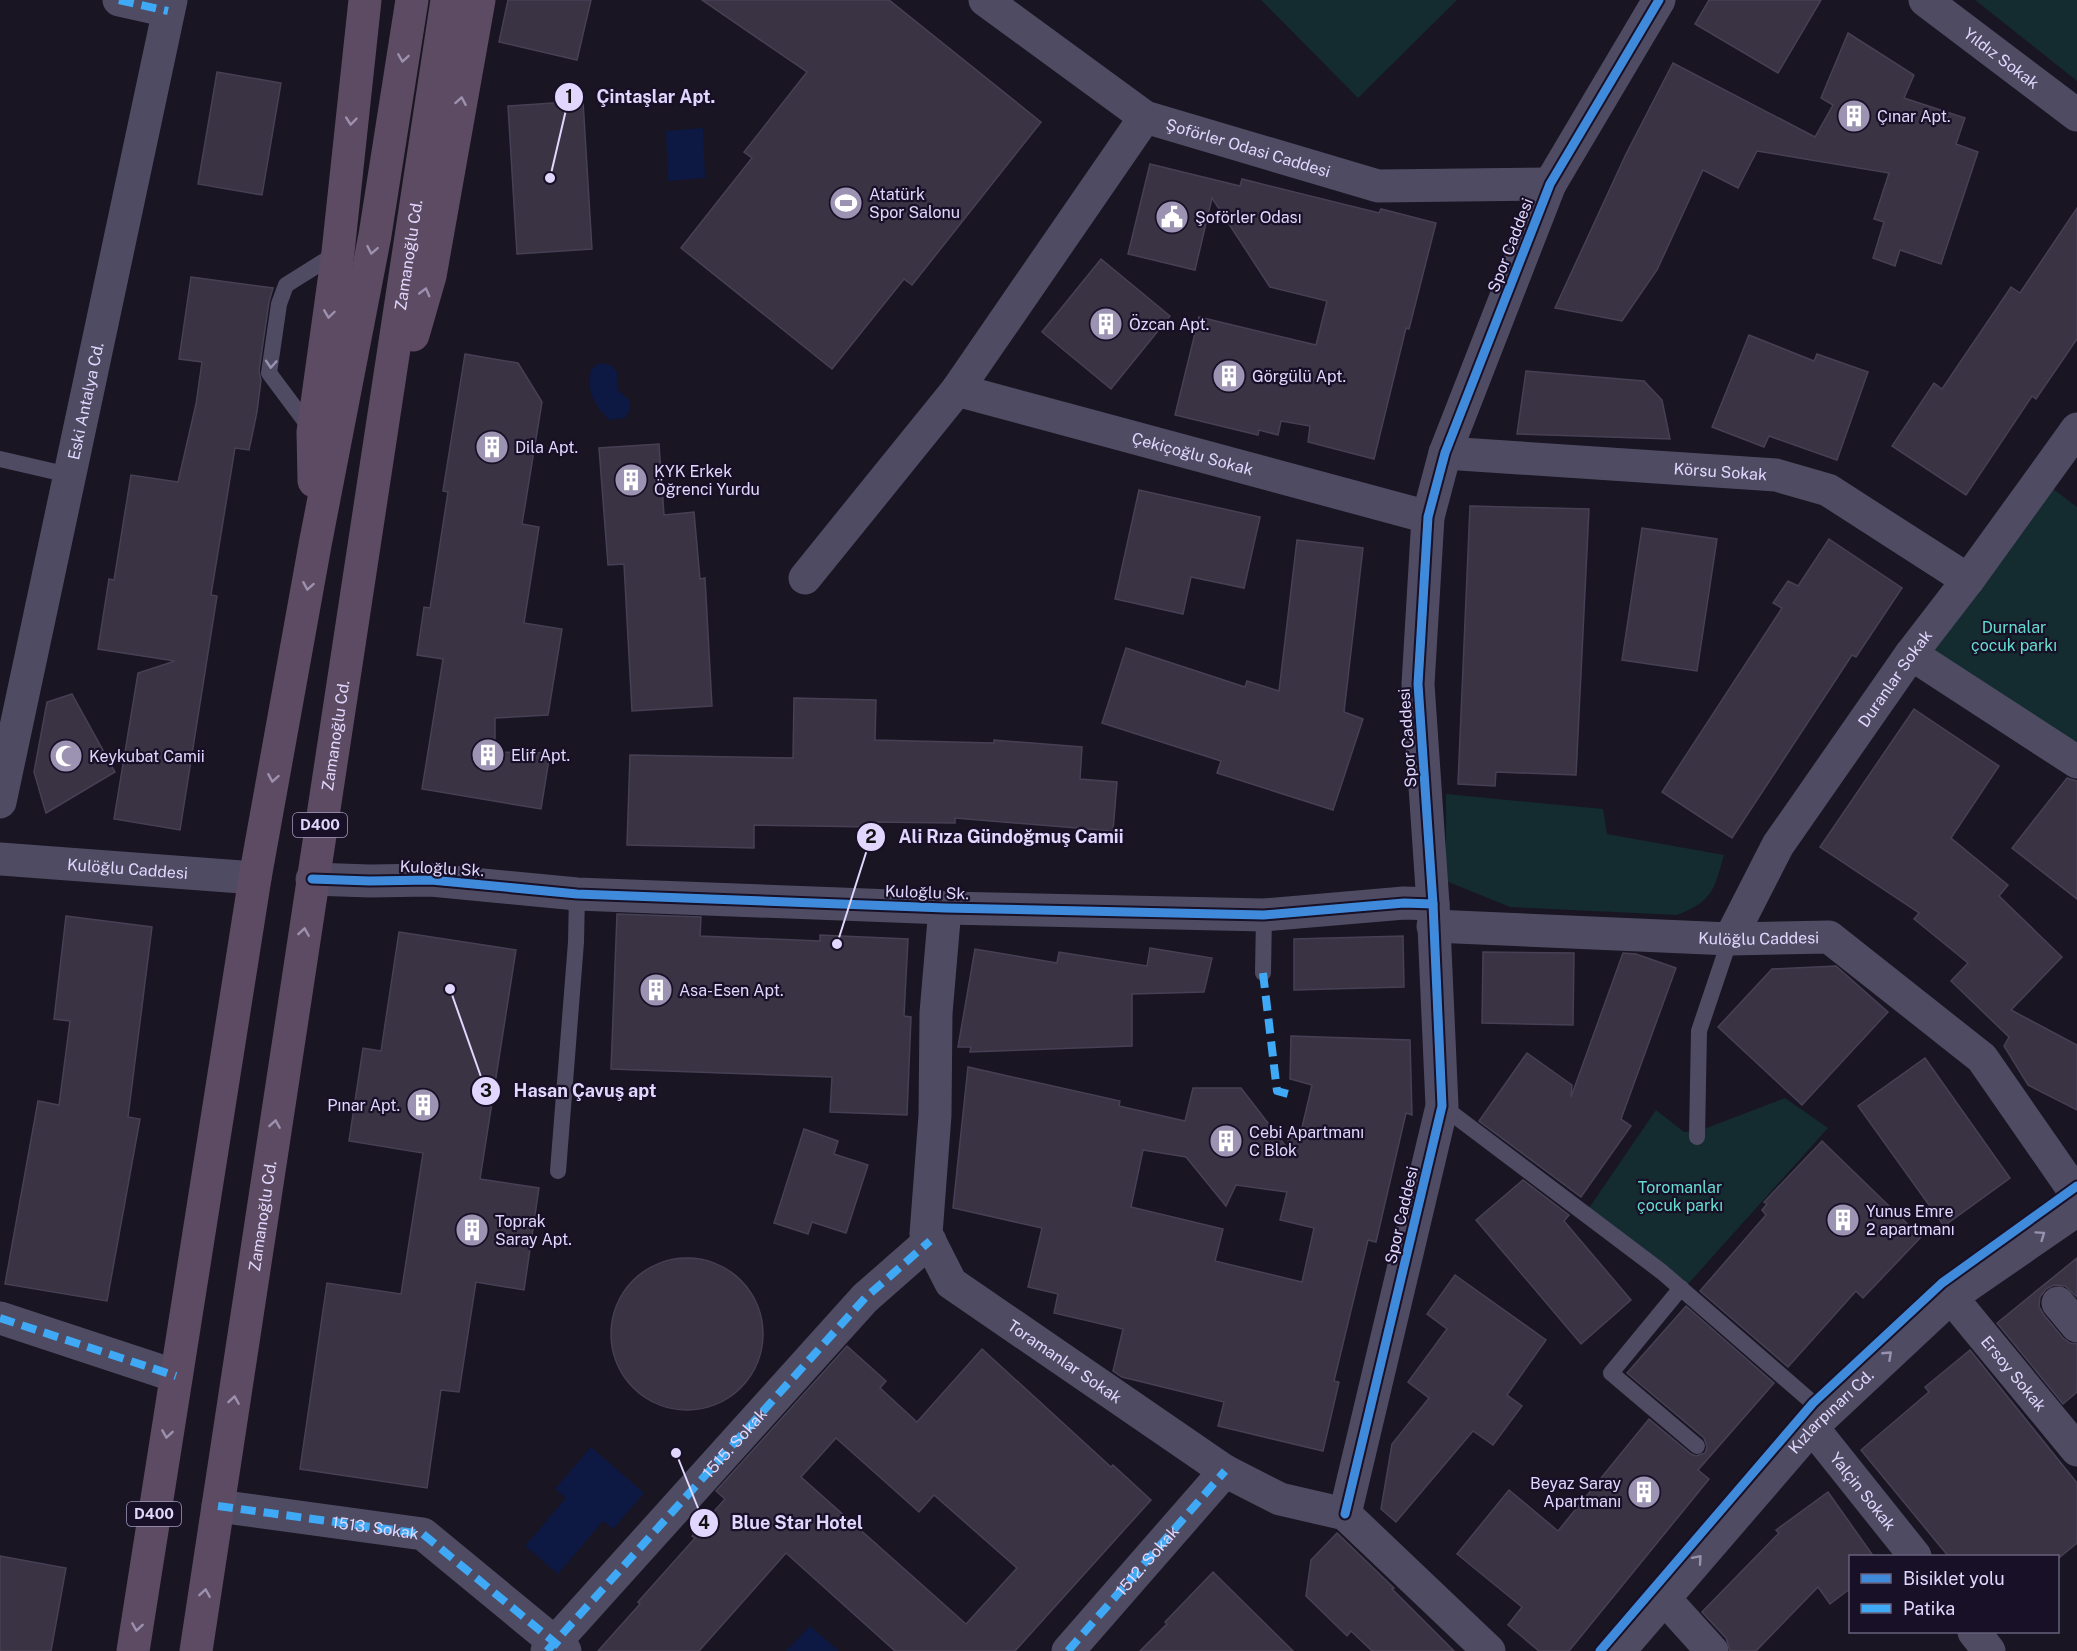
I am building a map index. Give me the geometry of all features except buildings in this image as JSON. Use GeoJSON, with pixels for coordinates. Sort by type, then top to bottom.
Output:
{"type":"FeatureCollection","features":[{"type":"Feature","properties":{"kind":"highway"},"geometry":{"type":"LineString","coordinates":[[315,545],[313,432],[338,252],[365,0]]}},
{"type":"Feature","properties":{"kind":"highway","name":"D400"},"geometry":{"type":"LineString","coordinates":[[133,1651],[255,878],[315,545],[375,235],[412,0]]}},
{"type":"Feature","properties":{"kind":"highway","name":"Zamanoğlu Cd."},"geometry":{"type":"LineString","coordinates":[[196,1651],[447,0]]}},
{"type":"Feature","properties":{"kind":"highway"},"geometry":{"type":"LineString","coordinates":[[371,490],[430,276],[479,0]]}},
{"type":"Feature","properties":{"kind":"street"},"geometry":{"type":"LineString","coordinates":[[119,0],[170,6]]}},
{"type":"Feature","properties":{"kind":"street","name":"Şoförler Odasi Caddesi"},"geometry":{"type":"LineString","coordinates":[[985,0],[1145,117],[1378,186],[1550,184]]}},
{"type":"Feature","properties":{"kind":"street","name":"Spor Caddesi"},"geometry":{"type":"LineString","coordinates":[[1345,1514],[1442,1106],[1433,915],[1418,684],[1428,517],[1445,453],[1550,184],[1659,0]]}},
{"type":"Feature","properties":{"kind":"street","name":"Yıldız Sokak"},"geometry":{"type":"LineString","coordinates":[[1925,0],[2077,115]]}},
{"type":"Feature","properties":{"kind":"street","name":"Eski Antalya Cd."},"geometry":{"type":"LineString","coordinates":[[0,802],[170,6]]}},
{"type":"Feature","properties":{"kind":"street"},"geometry":{"type":"LineString","coordinates":[[805,578],[957,390],[1145,117]]}},
{"type":"Feature","properties":{"kind":"street","name":"Çekiçoğlu Sokak"},"geometry":{"type":"LineString","coordinates":[[957,390],[1428,517]]}},
{"type":"Feature","properties":{"kind":"street","name":"Duranlar Sokak"},"geometry":{"type":"LineString","coordinates":[[1730,939],[1778,845],[1911,654],[1968,580],[2077,429]]}},
{"type":"Feature","properties":{"kind":"street","name":"Körsu Sokak"},"geometry":{"type":"LineString","coordinates":[[1445,453],[1776,475],[1828,490],[1968,580]]}},
{"type":"Feature","properties":{"kind":"street"},"geometry":{"type":"LineString","coordinates":[[1911,654],[2077,762]]}},
{"type":"Feature","properties":{"kind":"street","name":"Kulöğlu Caddesi"},"geometry":{"type":"LineString","coordinates":[[0,860],[255,878]]}},
{"type":"Feature","properties":{"kind":"street","name":"Kuloğlu Sk."},"geometry":{"type":"LineString","coordinates":[[312,879],[431,880],[577,894],[945,908],[1264,915],[1404,903],[1433,915]]}},
{"type":"Feature","properties":{"kind":"street","name":"Toramanlar Sokak"},"geometry":{"type":"LineString","coordinates":[[945,908],[936,1013],[935,1115],[926,1234],[951,1283],[1225,1471],[1280,1499],[1345,1514]]}},
{"type":"Feature","properties":{"kind":"street","name":"Kulöğlu Caddesi"},"geometry":{"type":"LineString","coordinates":[[1433,915],[1730,939],[1829,937],[1982,1058],[2077,1195]]}},
{"type":"Feature","properties":{"kind":"street","name":"Kızlarpınarı Cd."},"geometry":{"type":"LineString","coordinates":[[1619,1651],[1818,1421],[1951,1297],[2077,1210]]}},
{"type":"Feature","properties":{"kind":"street","name":"1515. Sokak"},"geometry":{"type":"LineString","coordinates":[[555,1648],[865,1298],[930,1241]]}},
{"type":"Feature","properties":{"kind":"street","name":"Ersoy Sokak"},"geometry":{"type":"LineString","coordinates":[[1951,1297],[2077,1450]]}},
{"type":"Feature","properties":{"kind":"street"},"geometry":{"type":"LineString","coordinates":[[0,1318],[176,1376]]}},
{"type":"Feature","properties":{"kind":"street","name":"Yalçin Sokak"},"geometry":{"type":"LineString","coordinates":[[1818,1421],[1914,1555]]}},
{"type":"Feature","properties":{"kind":"street","name":"1512. Sokak"},"geometry":{"type":"LineString","coordinates":[[1068,1651],[1225,1471]]}},
{"type":"Feature","properties":{"kind":"street","name":"1513. Sokak"},"geometry":{"type":"LineString","coordinates":[[218,1506],[423,1534],[555,1648]]}},
{"type":"Feature","properties":{"kind":"street"},"geometry":{"type":"LineString","coordinates":[[1345,1514],[1489,1651]]}},
{"type":"Feature","properties":{"kind":"street"},"geometry":{"type":"LineString","coordinates":[[1664,1598],[1712,1651]]}},
{"type":"Feature","properties":{"kind":"street"},"geometry":{"type":"LineString","coordinates":[[1975,1633],[1989,1651]]}},
{"type":"Feature","properties":{"kind":"lane"},"geometry":{"type":"LineString","coordinates":[[313,432],[269,373],[279,304],[286,285],[338,252]]}},
{"type":"Feature","properties":{"kind":"lane"},"geometry":{"type":"LineString","coordinates":[[0,459],[69,475]]}},
{"type":"Feature","properties":{"kind":"lane"},"geometry":{"type":"LineString","coordinates":[[558,1171],[576,942],[577,894]]}},
{"type":"Feature","properties":{"kind":"lane"},"geometry":{"type":"LineString","coordinates":[[1263,973],[1264,915]]}},
{"type":"Feature","properties":{"kind":"lane"},"geometry":{"type":"LineString","coordinates":[[1697,1137],[1699,1031],[1730,939]]}},
{"type":"Feature","properties":{"kind":"lane"},"geometry":{"type":"LineString","coordinates":[[1442,1106],[1681,1288],[1813,1403],[1818,1421]]}},
{"type":"Feature","properties":{"kind":"lane"},"geometry":{"type":"LineString","coordinates":[[1681,1288],[1611,1373],[1697,1446]]}},
{"type":"Feature","properties":{"kind":"green space"},"geometry":{"type":"Polygon","coordinates":[[[1261,0],[1457,0],[1358,98],[1261,0]]]}},
{"type":"Feature","properties":{"kind":"green space"},"geometry":{"type":"Polygon","coordinates":[[[1975,0],[2077,0],[2077,81],[1975,0]]]}},
{"type":"Feature","properties":{"kind":"green space","name":"Durnalar çocuk parkı"},"geometry":{"type":"Polygon","coordinates":[[[2048,485],[2077,507],[2077,752],[1924,652],[2048,485]]]}},
{"type":"Feature","properties":{"kind":"green space"},"geometry":{"type":"Polygon","coordinates":[[[1446,794],[1603,809],[1607,834],[1724,855],[1718,877],[1710,893],[1698,905],[1677,915],[1510,907],[1446,881],[1446,794]]]}},
{"type":"Feature","properties":{"kind":"green space","name":"Toromanlar çocuk parkı"},"geometry":{"type":"Polygon","coordinates":[[[1785,1098],[1828,1128],[1688,1284],[1589,1208],[1656,1110],[1684,1132],[1696,1132],[1785,1098]]]}},
{"type":"Feature","properties":{"kind":"water"},"geometry":{"type":"Polygon","coordinates":[[[703,128],[705,178],[668,181],[666,131],[703,128]]]}},
{"type":"Feature","properties":{"kind":"water"},"geometry":{"type":"Polygon","coordinates":[[[599,363],[611,365],[617,372],[618,390],[629,400],[630,409],[625,418],[609,420],[592,397],[591,369],[599,363]]]}},
{"type":"Feature","properties":{"kind":"water"},"geometry":{"type":"Polygon","coordinates":[[[591,1447],[644,1493],[613,1529],[603,1521],[558,1574],[525,1546],[566,1498],[555,1489],[591,1447]]]}},
{"type":"Feature","properties":{"kind":"water"},"geometry":{"type":"Polygon","coordinates":[[[810,1626],[839,1651],[786,1651],[810,1626]]]}},
{"type":"Feature","properties":{"kind":"marked path"},"geometry":{"type":"LineString","coordinates":[[119,0],[168,11]]}},
{"type":"Feature","properties":{"kind":"marked path"},"geometry":{"type":"LineString","coordinates":[[1263,973],[1277,1091],[1288,1094]]}},
{"type":"Feature","properties":{"kind":"marked path"},"geometry":{"type":"LineString","coordinates":[[547,1651],[865,1298],[930,1241]]}},
{"type":"Feature","properties":{"kind":"marked path"},"geometry":{"type":"LineString","coordinates":[[0,1318],[176,1376]]}},
{"type":"Feature","properties":{"kind":"marked path"},"geometry":{"type":"LineString","coordinates":[[1068,1651],[1225,1471]]}},
{"type":"Feature","properties":{"kind":"marked path"},"geometry":{"type":"LineString","coordinates":[[218,1506],[423,1534],[565,1651]]}},
{"type":"Feature","properties":{"kind":"cycle path"},"geometry":{"type":"LineString","coordinates":[[1345,1514],[1442,1106],[1433,904],[1418,684],[1428,517],[1445,453],[1550,184],[1659,0]]}},
{"type":"Feature","properties":{"kind":"cycle path"},"geometry":{"type":"LineString","coordinates":[[312,879],[431,880],[577,894],[945,908],[1264,915],[1404,903],[1433,904]]}},
{"type":"Feature","properties":{"kind":"cycle path"},"geometry":{"type":"LineString","coordinates":[[1600,1651],[1813,1403],[1942,1283],[2077,1186]]}},
{"type":"Feature","properties":{"kind":"place","name":"Çınar Apt."},"geometry":{"type":"Point","coordinates":[1854,116]}},
{"type":"Feature","properties":{"kind":"place","name":"Çintaşlar Apt."},"geometry":{"type":"Point","coordinates":[550,178]}},
{"type":"Feature","properties":{"kind":"place","name":"Atatürk Spor Salonu"},"geometry":{"type":"Point","coordinates":[846,203]}},
{"type":"Feature","properties":{"kind":"place","name":"Şoförler Odası"},"geometry":{"type":"Point","coordinates":[1172,217]}},
{"type":"Feature","properties":{"kind":"place","name":"Özcan Apt."},"geometry":{"type":"Point","coordinates":[1106,324]}},
{"type":"Feature","properties":{"kind":"place","name":"Görgülü Apt."},"geometry":{"type":"Point","coordinates":[1229,376]}},
{"type":"Feature","properties":{"kind":"place","name":"Dila Apt."},"geometry":{"type":"Point","coordinates":[492,447]}},
{"type":"Feature","properties":{"kind":"place","name":"KYK Erkek Öğrenci Yurdu"},"geometry":{"type":"Point","coordinates":[631,480]}},
{"type":"Feature","properties":{"kind":"place","name":"Elif Apt."},"geometry":{"type":"Point","coordinates":[488,755]}},
{"type":"Feature","properties":{"kind":"place","name":"Keykubat Camii"},"geometry":{"type":"Point","coordinates":[66,756]}},
{"type":"Feature","properties":{"kind":"place","name":"Ali Rıza Gündoğmuş Camii"},"geometry":{"type":"Point","coordinates":[837,944]}},
{"type":"Feature","properties":{"kind":"place","name":"Hasan Çavuş apt"},"geometry":{"type":"Point","coordinates":[450,989]}},
{"type":"Feature","properties":{"kind":"place","name":"Asa-Esen Apt."},"geometry":{"type":"Point","coordinates":[656,990]}},
{"type":"Feature","properties":{"kind":"place","name":"Pınar Apt."},"geometry":{"type":"Point","coordinates":[423,1105]}},
{"type":"Feature","properties":{"kind":"place","name":"Cebi Apartmanı C Blok"},"geometry":{"type":"Point","coordinates":[1226,1141]}},
{"type":"Feature","properties":{"kind":"place","name":"Yunus Emre 2 apartmanı"},"geometry":{"type":"Point","coordinates":[1843,1220]}},
{"type":"Feature","properties":{"kind":"place","name":"Toprak Saray Apt."},"geometry":{"type":"Point","coordinates":[472,1230]}},
{"type":"Feature","properties":{"kind":"place","name":"Blue Star Hotel"},"geometry":{"type":"Point","coordinates":[676,1453]}},
{"type":"Feature","properties":{"kind":"place","name":"Beyaz Saray Apartmanı"},"geometry":{"type":"Point","coordinates":[1644,1492]}}]}
